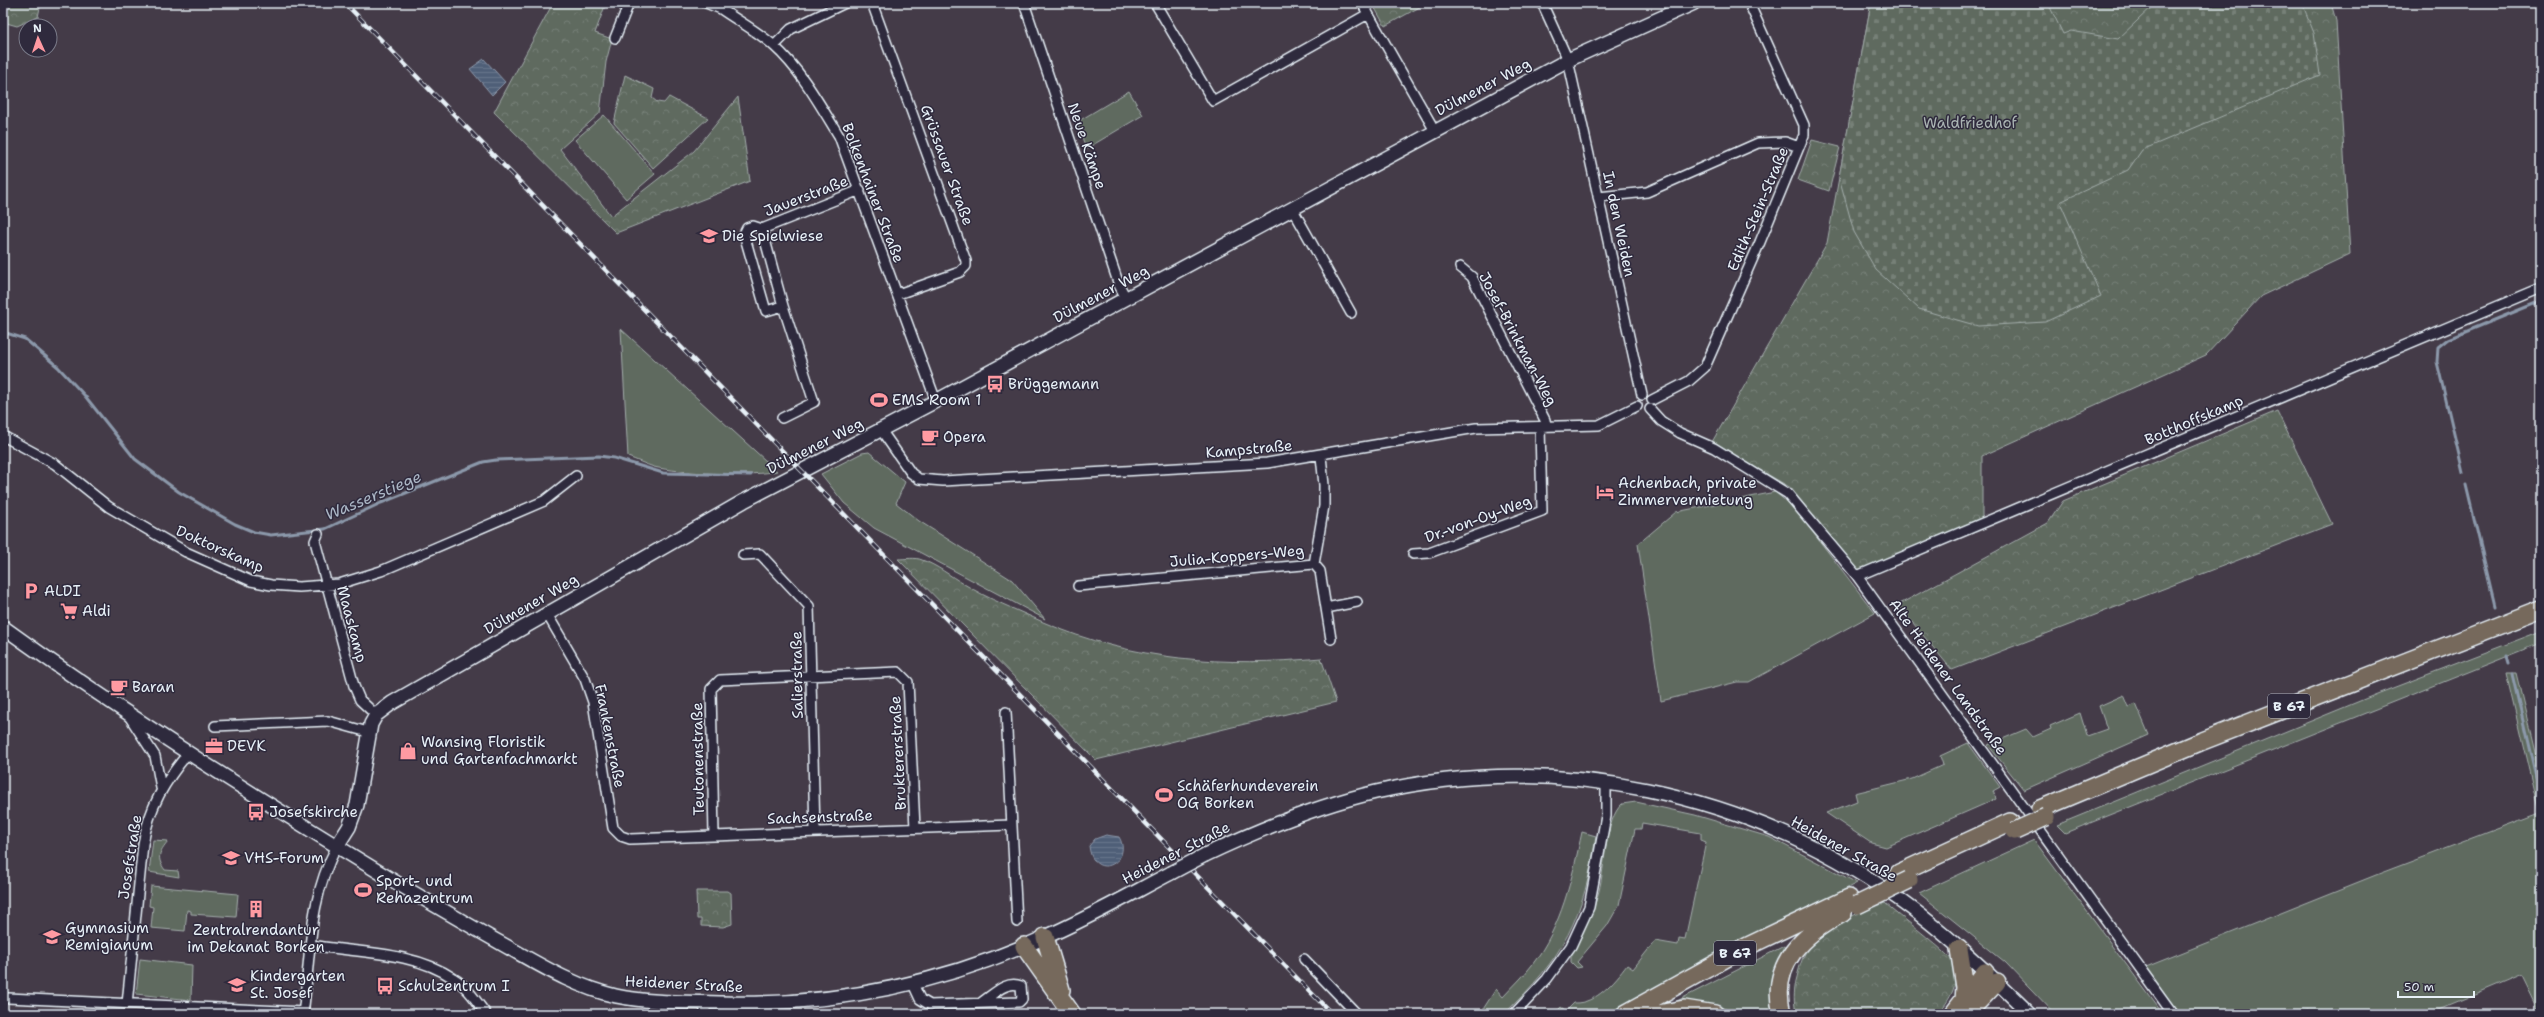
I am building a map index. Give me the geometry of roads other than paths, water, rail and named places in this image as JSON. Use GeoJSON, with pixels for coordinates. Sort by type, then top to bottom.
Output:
{"type":"FeatureCollection","features":[{"type":"Feature","properties":{"kind":"highway","name":"B 67"},"geometry":{"type":"LineString","coordinates":[[1646,1014],[1853,901],[2012,827],[2200,742],[2541,609]]}},
{"type":"Feature","properties":{"kind":"highway","name":"B 67"},"geometry":{"type":"LineString","coordinates":[[2043,813],[2292,715],[2541,620]]}},
{"type":"Feature","properties":{"kind":"highway","name":"B 67"},"geometry":{"type":"LineString","coordinates":[[1625,1014],[1748,946],[1853,901]]}},
{"type":"Feature","properties":{"kind":"highway"},"geometry":{"type":"LineString","coordinates":[[1782,1014],[1779,1002],[1780,984],[1785,967],[1794,948],[1820,925],[1853,901]]}},
{"type":"Feature","properties":{"kind":"highway"},"geometry":{"type":"LineString","coordinates":[[1046,937],[1063,998]]}},
{"type":"Feature","properties":{"kind":"highway"},"geometry":{"type":"LineString","coordinates":[[1024,946],[1063,998],[1072,1014]]}},
{"type":"Feature","properties":{"kind":"highway"},"geometry":{"type":"LineString","coordinates":[[1959,949],[1965,987],[1962,1007]]}},
{"type":"Feature","properties":{"kind":"highway"},"geometry":{"type":"LineString","coordinates":[[1953,1014],[1962,1007],[1991,977]]}},
{"type":"Feature","properties":{"kind":"highway"},"geometry":{"type":"LineString","coordinates":[[1658,1014],[1684,1009],[1715,1014]]}},
{"type":"Feature","properties":{"kind":"main road","name":"Dülmener Weg"},"geometry":{"type":"LineString","coordinates":[[376,715],[547,614],[744,501],[936,401],[1568,60],[1694,3]]}},
{"type":"Feature","properties":{"kind":"main road","name":"Heidener Straße"},"geometry":{"type":"LineString","coordinates":[[3,627],[126,712],[337,846],[446,912],[550,971],[583,986],[637,999],[705,1008],[826,999],[913,984],[967,968],[1046,937],[1205,855],[1296,815],[1337,802],[1406,786],[1490,776],[1524,776],[1606,782],[1654,790],[1735,813],[1794,838],[1854,870],[1897,898],[1959,949],[2030,1014]]}},
{"type":"Feature","properties":{"kind":"main road"},"geometry":{"type":"LineString","coordinates":[[337,846],[349,827],[357,805],[368,732],[376,715]]}},
{"type":"Feature","properties":{"kind":"street"},"geometry":{"type":"LineString","coordinates":[[615,38],[629,3]]}},
{"type":"Feature","properties":{"kind":"street","name":"Bolkenhainer Straße"},"geometry":{"type":"LineString","coordinates":[[706,3],[722,6],[774,46],[817,100],[835,130],[860,190],[936,401]]}},
{"type":"Feature","properties":{"kind":"street"},"geometry":{"type":"LineString","coordinates":[[774,46],[791,28],[845,3]]}},
{"type":"Feature","properties":{"kind":"street","name":"Grüssauer Straße"},"geometry":{"type":"LineString","coordinates":[[872,3],[966,261],[966,266],[960,272],[898,294]]}},
{"type":"Feature","properties":{"kind":"street","name":"Neue Kämpe"},"geometry":{"type":"LineString","coordinates":[[1024,3],[1119,285],[1126,298]]}},
{"type":"Feature","properties":{"kind":"street"},"geometry":{"type":"LineString","coordinates":[[1155,3],[1213,101],[1368,14]]}},
{"type":"Feature","properties":{"kind":"street"},"geometry":{"type":"LineString","coordinates":[[1362,3],[1435,131]]}},
{"type":"Feature","properties":{"kind":"street","name":"In den Weiden"},"geometry":{"type":"LineString","coordinates":[[1542,3],[1568,60],[1642,395]]}},
{"type":"Feature","properties":{"kind":"street","name":"Edith-Stein-Straße"},"geometry":{"type":"LineString","coordinates":[[1652,400],[1689,381],[1705,367],[1760,242],[1804,135],[1804,125],[1749,3]]}},
{"type":"Feature","properties":{"kind":"street"},"geometry":{"type":"LineString","coordinates":[[1598,197],[1647,192],[1758,143],[1786,142],[1799,147]]}},
{"type":"Feature","properties":{"kind":"street","name":"Jauerstraße"},"geometry":{"type":"LineString","coordinates":[[783,306],[766,311],[744,234],[747,228],[753,226],[762,228],[860,190]]}},
{"type":"Feature","properties":{"kind":"street"},"geometry":{"type":"LineString","coordinates":[[1292,208],[1351,312]]}},
{"type":"Feature","properties":{"kind":"street","name":"Jauerstraße"},"geometry":{"type":"LineString","coordinates":[[762,228],[783,306],[814,402],[782,418]]}},
{"type":"Feature","properties":{"kind":"street","name":"Josef-Brinkman-Weg"},"geometry":{"type":"LineString","coordinates":[[1460,267],[1472,277],[1545,420],[1543,427]]}},
{"type":"Feature","properties":{"kind":"street","name":"Botthoffskamp"},"geometry":{"type":"LineString","coordinates":[[1857,576],[2541,288]]}},
{"type":"Feature","properties":{"kind":"street"},"geometry":{"type":"LineString","coordinates":[[1642,395],[1649,396],[1652,400],[1650,409],[1642,411],[1637,406],[1637,398],[1642,395]]}},
{"type":"Feature","properties":{"kind":"street","name":"Kampstraße"},"geometry":{"type":"LineString","coordinates":[[881,430],[912,473],[919,479],[943,481],[1267,463],[1321,456],[1476,428],[1599,425],[1637,406]]}},
{"type":"Feature","properties":{"kind":"street","name":"Alte Heidener Landstraße"},"geometry":{"type":"LineString","coordinates":[[1650,409],[1661,421],[1714,448],[1788,494],[1857,576],[2173,1014]]}},
{"type":"Feature","properties":{"kind":"street","name":"Dr.-von-Oy-Weg"},"geometry":{"type":"LineString","coordinates":[[1413,554],[1429,553],[1542,511],[1543,427]]}},
{"type":"Feature","properties":{"kind":"street","name":"Doktorskamp"},"geometry":{"type":"LineString","coordinates":[[3,436],[55,464],[109,507],[186,552],[251,581],[299,587],[339,584],[381,571],[505,520],[544,502],[576,476]]}},
{"type":"Feature","properties":{"kind":"street","name":"Julia-Koppers-Weg"},"geometry":{"type":"LineString","coordinates":[[1078,586],[1314,564],[1324,506],[1324,485],[1321,456]]}},
{"type":"Feature","properties":{"kind":"street","name":"Maaskamp"},"geometry":{"type":"LineString","coordinates":[[318,534],[315,541],[354,686],[360,700],[376,715]]}},
{"type":"Feature","properties":{"kind":"street","name":"Salierstraße"},"geometry":{"type":"LineString","coordinates":[[743,555],[760,554],[809,606],[815,830]]}},
{"type":"Feature","properties":{"kind":"street"},"geometry":{"type":"LineString","coordinates":[[1314,564],[1320,570],[1331,639]]}},
{"type":"Feature","properties":{"kind":"street"},"geometry":{"type":"LineString","coordinates":[[1326,608],[1357,602]]}},
{"type":"Feature","properties":{"kind":"street","name":"Frankenstraße"},"geometry":{"type":"LineString","coordinates":[[547,614],[585,679],[593,702],[602,750],[613,828],[621,836],[630,839]]}},
{"type":"Feature","properties":{"kind":"street","name":"Bruktererstraße"},"geometry":{"type":"LineString","coordinates":[[811,676],[898,672],[908,682],[916,828]]}},
{"type":"Feature","properties":{"kind":"street","name":"Teutonenstraße"},"geometry":{"type":"LineString","coordinates":[[714,836],[711,689],[720,680],[811,676]]}},
{"type":"Feature","properties":{"kind":"street","name":"Josefstraße"},"geometry":{"type":"LineString","coordinates":[[126,712],[155,756],[161,788]]}},
{"type":"Feature","properties":{"kind":"street"},"geometry":{"type":"LineString","coordinates":[[1006,712],[1010,825],[1017,922]]}},
{"type":"Feature","properties":{"kind":"street"},"geometry":{"type":"LineString","coordinates":[[215,726],[328,721],[368,732]]}},
{"type":"Feature","properties":{"kind":"street","name":"Josefstraße"},"geometry":{"type":"LineString","coordinates":[[127,1004],[145,834],[161,788],[189,752]]}},
{"type":"Feature","properties":{"kind":"street"},"geometry":{"type":"LineString","coordinates":[[1514,1014],[1547,979],[1571,946],[1589,907],[1606,816],[1606,782]]}},
{"type":"Feature","properties":{"kind":"street","name":"Sachsenstraße"},"geometry":{"type":"LineString","coordinates":[[630,839],[815,830],[1010,825]]}},
{"type":"Feature","properties":{"kind":"street"},"geometry":{"type":"LineString","coordinates":[[8,998],[304,1013],[310,945],[319,888],[325,869],[337,846]]}},
{"type":"Feature","properties":{"kind":"street"},"geometry":{"type":"LineString","coordinates":[[310,945],[401,957],[432,965],[455,978],[486,1014]]}},
{"type":"Feature","properties":{"kind":"street"},"geometry":{"type":"LineString","coordinates":[[1304,959],[1357,1014]]}},
{"type":"Feature","properties":{"kind":"street"},"geometry":{"type":"LineString","coordinates":[[913,984],[920,999],[930,1005],[982,1002]]}},
{"type":"Feature","properties":{"kind":"water"},"geometry":{"type":"Polygon","coordinates":[[[484,59],[505,82],[492,95],[470,69],[484,59]]]}},
{"type":"Feature","properties":{"kind":"water"},"geometry":{"type":"Polygon","coordinates":[[[1106,835],[1119,837],[1122,846],[1121,854],[1117,861],[1111,865],[1104,866],[1097,864],[1092,857],[1089,846],[1095,839],[1106,835]]]}},
{"type":"Feature","properties":{"kind":"waterway"},"geometry":{"type":"LineString","coordinates":[[2463,472],[2437,362],[2438,347],[2448,339],[2541,301]]}},
{"type":"Feature","properties":{"kind":"waterway","name":"Wasserstiege"},"geometry":{"type":"LineString","coordinates":[[3,332],[25,339],[58,367],[85,396],[135,459],[179,492],[235,524],[254,532],[271,535],[325,529],[381,503],[483,462],[496,460],[599,456],[614,458],[663,473],[751,475]]}},
{"type":"Feature","properties":{"kind":"waterway"},"geometry":{"type":"LineString","coordinates":[[2466,485],[2495,606]]}},
{"type":"Feature","properties":{"kind":"waterway"},"geometry":{"type":"LineString","coordinates":[[2507,656],[2509,663]]}},
{"type":"Feature","properties":{"kind":"waterway"},"geometry":{"type":"LineString","coordinates":[[2512,674],[2541,798]]}},
{"type":"Feature","properties":{"kind":"railway"},"geometry":{"type":"LineString","coordinates":[[345,3],[1332,1014]]}},
{"type":"Feature","properties":{"kind":"place","name":"Die Spielwiese"},"geometry":{"type":"Point","coordinates":[709,236]}},
{"type":"Feature","properties":{"kind":"place","name":"Brüggemann"},"geometry":{"type":"Point","coordinates":[995,384]}},
{"type":"Feature","properties":{"kind":"place","name":"EMS Room 1"},"geometry":{"type":"Point","coordinates":[879,400]}},
{"type":"Feature","properties":{"kind":"place","name":"Opera"},"geometry":{"type":"Point","coordinates":[930,437]}},
{"type":"Feature","properties":{"kind":"place","name":"Achenbach, private Zimmervermietung"},"geometry":{"type":"Point","coordinates":[1605,492]}},
{"type":"Feature","properties":{"kind":"place","name":"ALDI"},"geometry":{"type":"Point","coordinates":[31,591]}},
{"type":"Feature","properties":{"kind":"place","name":"Aldi"},"geometry":{"type":"Point","coordinates":[69,611]}},
{"type":"Feature","properties":{"kind":"place","name":"Baran"},"geometry":{"type":"Point","coordinates":[119,687]}},
{"type":"Feature","properties":{"kind":"place","name":"DEVK"},"geometry":{"type":"Point","coordinates":[214,746]}},
{"type":"Feature","properties":{"kind":"place","name":"Wansing Floristik und Gartenfachmarkt"},"geometry":{"type":"Point","coordinates":[408,751]}},
{"type":"Feature","properties":{"kind":"place","name":"Schäferhundeverein OG Borken"},"geometry":{"type":"Point","coordinates":[1164,795]}},
{"type":"Feature","properties":{"kind":"place","name":"Josefskirche"},"geometry":{"type":"Point","coordinates":[256,812]}},
{"type":"Feature","properties":{"kind":"place","name":"VHS-Forum"},"geometry":{"type":"Point","coordinates":[231,858]}},
{"type":"Feature","properties":{"kind":"place","name":"Sport- und Rehazentrum"},"geometry":{"type":"Point","coordinates":[363,890]}},
{"type":"Feature","properties":{"kind":"place","name":"Zentralrendantur im Dekanat Borken"},"geometry":{"type":"Point","coordinates":[256,909]}},
{"type":"Feature","properties":{"kind":"place","name":"Gymnasium Remigianum"},"geometry":{"type":"Point","coordinates":[52,937]}},
{"type":"Feature","properties":{"kind":"place","name":"Kindergarten St. Josef"},"geometry":{"type":"Point","coordinates":[237,985]}},
{"type":"Feature","properties":{"kind":"place","name":"Schulzentrum I"},"geometry":{"type":"Point","coordinates":[385,986]}},
{"type":"Feature","properties":{"kind":"park label","name":"Waldfriedhof"},"geometry":{"type":"Point","coordinates":[1970,123]}}]}
